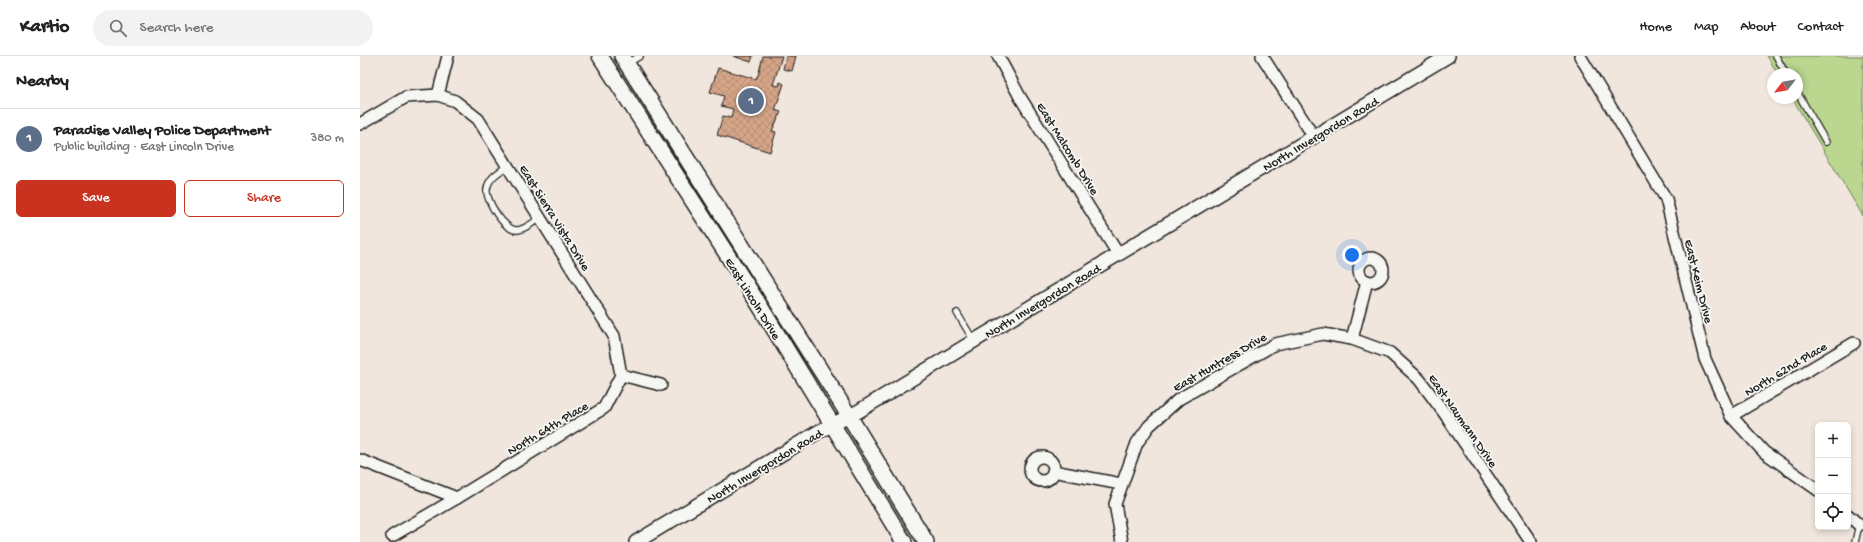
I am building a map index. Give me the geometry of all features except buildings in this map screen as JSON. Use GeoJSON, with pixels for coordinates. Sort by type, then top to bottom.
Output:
{"type":"FeatureCollection","features":[{"type":"Feature","properties":{"kind":"main road","name":"East Lincoln Drive"},"geometry":{"type":"LineString","coordinates":[[600,56],[733,264],[833,424],[904,542]]}},
{"type":"Feature","properties":{"kind":"main road","name":"East Lincoln Drive"},"geometry":{"type":"LineString","coordinates":[[630,58],[748,254],[926,542]]}},
{"type":"Feature","properties":{"kind":"main road"},"geometry":{"type":"LineString","coordinates":[[612,74],[630,58]]}},
{"type":"Feature","properties":{"kind":"main road"},"geometry":{"type":"LineString","coordinates":[[733,264],[748,254]]}},
{"type":"Feature","properties":{"kind":"street"},"geometry":{"type":"LineString","coordinates":[[360,124],[406,97],[438,95],[448,56]]}},
{"type":"Feature","properties":{"kind":"street","name":"East Malcomb Drive"},"geometry":{"type":"LineString","coordinates":[[998,56],[1011,82],[1118,254]]}},
{"type":"Feature","properties":{"kind":"street"},"geometry":{"type":"LineString","coordinates":[[1262,56],[1314,137]]}},
{"type":"Feature","properties":{"kind":"street","name":"North Invergordon Road"},"geometry":{"type":"LineString","coordinates":[[636,542],[833,424],[849,416],[1448,56]]}},
{"type":"Feature","properties":{"kind":"street","name":"East Keim Drive"},"geometry":{"type":"LineString","coordinates":[[1580,56],[1666,199],[1705,359],[1731,416],[1764,452],[1815,488]]}},
{"type":"Feature","properties":{"kind":"street","name":"East Sierra Vista Drive"},"geometry":{"type":"LineString","coordinates":[[438,95],[455,101],[478,119],[614,336],[621,375]]}},
{"type":"Feature","properties":{"kind":"street"},"geometry":{"type":"LineString","coordinates":[[1352,339],[1367,281]]}},
{"type":"Feature","properties":{"kind":"street","name":"East Huntress Drive"},"geometry":{"type":"LineString","coordinates":[[1122,542],[1115,504],[1137,443],[1149,426],[1179,399],[1275,344],[1323,334],[1352,339]]}},
{"type":"Feature","properties":{"kind":"street","name":"East Naumann Drive"},"geometry":{"type":"LineString","coordinates":[[1352,339],[1390,352],[1419,380],[1444,414],[1531,542]]}},
{"type":"Feature","properties":{"kind":"street","name":"North 62nd Place"},"geometry":{"type":"LineString","coordinates":[[1731,416],[1854,343]]}},
{"type":"Feature","properties":{"kind":"street"},"geometry":{"type":"LineString","coordinates":[[621,375],[661,385]]}},
{"type":"Feature","properties":{"kind":"street","name":"North 64th Place"},"geometry":{"type":"LineString","coordinates":[[392,536],[604,408],[621,375]]}},
{"type":"Feature","properties":{"kind":"street"},"geometry":{"type":"LineString","coordinates":[[360,460],[457,498]]}},
{"type":"Feature","properties":{"kind":"street"},"geometry":{"type":"LineString","coordinates":[[1053,471],[1121,484]]}},
{"type":"Feature","properties":{"kind":"street"},"geometry":{"type":"LineString","coordinates":[[1851,518],[1858,525]]}},
{"type":"Feature","properties":{"kind":"lane"},"geometry":{"type":"LineString","coordinates":[[1776,56],[1783,68]]}},
{"type":"Feature","properties":{"kind":"lane"},"geometry":{"type":"LineString","coordinates":[[1803,102],[1826,142]]}},
{"type":"Feature","properties":{"kind":"lane"},"geometry":{"type":"LineString","coordinates":[[508,166],[490,180],[486,194],[502,222],[510,228],[518,230],[540,218]]}},
{"type":"Feature","properties":{"kind":"lane"},"geometry":{"type":"LineString","coordinates":[[957,313],[974,341]]}},
{"type":"Feature","properties":{"kind":"lane"},"geometry":{"type":"LineString","coordinates":[[1855,542],[1858,525]]}},
{"type":"Feature","properties":{"kind":"green space"},"geometry":{"type":"Polygon","coordinates":[[[1767,56],[1863,56],[1863,216],[1796,104],[1803,104],[1803,68],[1774,68],[1767,56]]]}},
{"type":"Feature","properties":{"kind":"place","name":"Paradise Valley Police Department"},"geometry":{"type":"Point","coordinates":[751,101]}}]}
